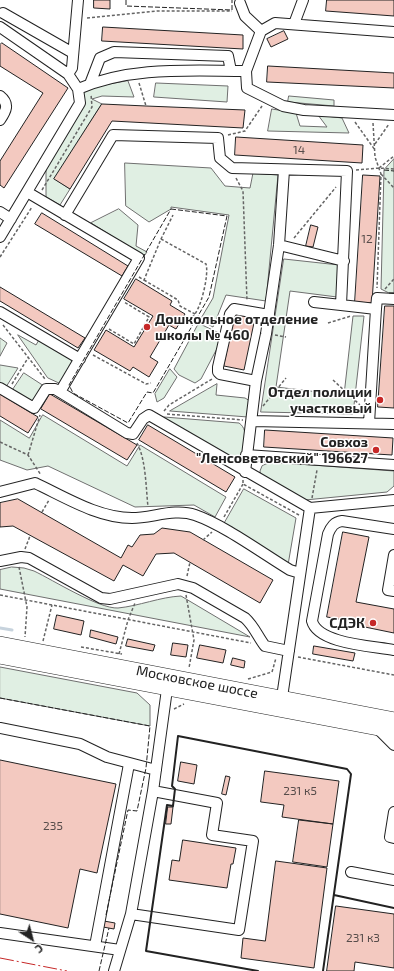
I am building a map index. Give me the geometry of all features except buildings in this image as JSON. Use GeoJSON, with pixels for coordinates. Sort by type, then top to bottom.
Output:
{"type":"FeatureCollection","features":[{"type":"Feature","properties":{"kind":"highway","name":"Московское шоссе"},"geometry":{"type":"LineString","coordinates":[[0,644],[168,683]]}},
{"type":"Feature","properties":{"kind":"highway","name":"Московское шоссе"},"geometry":{"type":"LineString","coordinates":[[0,656],[168,683],[281,704],[394,720]]}},
{"type":"Feature","properties":{"kind":"highway","name":"Московское шоссе"},"geometry":{"type":"LineString","coordinates":[[281,704],[394,732]]}},
{"type":"Feature","properties":{"kind":"street"},"geometry":{"type":"LineString","coordinates":[[68,74],[72,68],[78,0]]}},
{"type":"Feature","properties":{"kind":"street"},"geometry":{"type":"LineString","coordinates":[[294,24],[303,0]]}},
{"type":"Feature","properties":{"kind":"street"},"geometry":{"type":"LineString","coordinates":[[240,3],[245,16],[261,31]]}},
{"type":"Feature","properties":{"kind":"street"},"geometry":{"type":"LineString","coordinates":[[3,12],[73,53]]}},
{"type":"Feature","properties":{"kind":"street"},"geometry":{"type":"LineString","coordinates":[[393,117],[372,113],[304,110],[283,106],[247,88],[246,71],[252,59],[261,31],[275,23],[394,32]]}},
{"type":"Feature","properties":{"kind":"street"},"geometry":{"type":"LineString","coordinates":[[0,26],[68,74],[78,89],[80,103],[0,236]]}},
{"type":"Feature","properties":{"kind":"street"},"geometry":{"type":"LineString","coordinates":[[90,84],[100,58],[114,52],[228,56],[231,71]]}},
{"type":"Feature","properties":{"kind":"street"},"geometry":{"type":"LineString","coordinates":[[78,89],[90,84],[136,73],[158,71],[246,71]]}},
{"type":"Feature","properties":{"kind":"street"},"geometry":{"type":"LineString","coordinates":[[0,96],[6,102],[7,109],[0,120]]}},
{"type":"Feature","properties":{"kind":"street"},"geometry":{"type":"LineString","coordinates":[[65,215],[113,135],[218,138],[220,158],[232,168],[347,174],[341,305]]}},
{"type":"Feature","properties":{"kind":"street"},"geometry":{"type":"LineString","coordinates":[[245,472],[256,381],[282,246],[284,170]]}},
{"type":"Feature","properties":{"kind":"street"},"geometry":{"type":"LineString","coordinates":[[27,192],[139,258],[60,392]]}},
{"type":"Feature","properties":{"kind":"street"},"geometry":{"type":"LineString","coordinates":[[0,212],[11,219]]}},
{"type":"Feature","properties":{"kind":"street"},"geometry":{"type":"LineString","coordinates":[[282,246],[344,261]]}},
{"type":"Feature","properties":{"kind":"street"},"geometry":{"type":"LineString","coordinates":[[314,302],[341,305],[376,303],[394,299]]}},
{"type":"Feature","properties":{"kind":"street"},"geometry":{"type":"LineString","coordinates":[[369,423],[376,303]]}},
{"type":"Feature","properties":{"kind":"street"},"geometry":{"type":"LineString","coordinates":[[256,381],[220,374],[218,372],[218,367],[230,314],[234,309],[269,315]]}},
{"type":"Feature","properties":{"kind":"street"},"geometry":{"type":"LineString","coordinates":[[0,312],[80,359]]}},
{"type":"Feature","properties":{"kind":"street"},"geometry":{"type":"LineString","coordinates":[[3,390],[34,408],[46,390],[50,388],[60,392],[127,433],[133,434],[143,419],[148,415],[310,508],[394,500]]}},
{"type":"Feature","properties":{"kind":"street"},"geometry":{"type":"LineString","coordinates":[[252,420],[394,424]]}},
{"type":"Feature","properties":{"kind":"street"},"geometry":{"type":"LineString","coordinates":[[246,455],[394,465]]}},
{"type":"Feature","properties":{"kind":"street"},"geometry":{"type":"LineString","coordinates":[[0,492],[35,484],[105,514],[131,518],[182,513],[195,515],[218,526],[290,570],[300,574]]}},
{"type":"Feature","properties":{"kind":"street"},"geometry":{"type":"LineString","coordinates":[[281,704],[310,508]]}},
{"type":"Feature","properties":{"kind":"street"},"geometry":{"type":"LineString","coordinates":[[394,529],[342,521],[331,526],[328,534],[312,621],[316,630],[333,639],[394,650]]}},
{"type":"Feature","properties":{"kind":"street"},"geometry":{"type":"LineString","coordinates":[[394,555],[388,590],[394,591]]}},
{"type":"Feature","properties":{"kind":"street"},"geometry":{"type":"LineString","coordinates":[[0,561],[21,557],[29,558],[101,598],[110,599],[178,584],[184,585],[193,588],[245,618],[252,624],[256,634],[265,646],[278,648],[289,653]]}},
{"type":"Feature","properties":{"kind":"street"},"geometry":{"type":"LineString","coordinates":[[114,971],[131,914],[153,791],[168,683]]}},
{"type":"Feature","properties":{"kind":"street"},"geometry":{"type":"LineString","coordinates":[[0,728],[80,744],[107,757],[156,770]]}},
{"type":"Feature","properties":{"kind":"street"},"geometry":{"type":"LineString","coordinates":[[377,728],[394,746]]}},
{"type":"Feature","properties":{"kind":"street"},"geometry":{"type":"LineString","coordinates":[[95,946],[129,764]]}},
{"type":"Feature","properties":{"kind":"street"},"geometry":{"type":"LineString","coordinates":[[131,914],[239,930],[253,841],[212,835],[217,803],[153,791]]}},
{"type":"Feature","properties":{"kind":"street"},"geometry":{"type":"LineString","coordinates":[[394,812],[390,838],[394,838]]}},
{"type":"Feature","properties":{"kind":"street"},"geometry":{"type":"LineString","coordinates":[[351,872],[394,880]]}},
{"type":"Feature","properties":{"kind":"street"},"geometry":{"type":"LineString","coordinates":[[0,933],[120,950]]}},
{"type":"Feature","properties":{"kind":"path"},"geometry":{"type":"LineString","coordinates":[[77,19],[157,10],[231,12],[240,3]]}},
{"type":"Feature","properties":{"kind":"path"},"geometry":{"type":"LineString","coordinates":[[136,73],[146,106]]}},
{"type":"Feature","properties":{"kind":"path"},"geometry":{"type":"LineString","coordinates":[[0,257],[37,199],[92,107],[90,84]]}},
{"type":"Feature","properties":{"kind":"path"},"geometry":{"type":"LineString","coordinates":[[218,138],[245,131],[267,99]]}},
{"type":"Feature","properties":{"kind":"path"},"geometry":{"type":"LineString","coordinates":[[350,112],[356,125],[375,150]]}},
{"type":"Feature","properties":{"kind":"path"},"geometry":{"type":"LineString","coordinates":[[372,113],[375,157],[380,174],[376,303]]}},
{"type":"Feature","properties":{"kind":"path"},"geometry":{"type":"LineString","coordinates":[[375,144],[393,117]]}},
{"type":"Feature","properties":{"kind":"path"},"geometry":{"type":"LineString","coordinates":[[379,168],[394,156]]}},
{"type":"Feature","properties":{"kind":"path"},"geometry":{"type":"LineString","coordinates":[[232,168],[242,191],[247,311]]}},
{"type":"Feature","properties":{"kind":"path"},"geometry":{"type":"LineString","coordinates":[[282,246],[347,174],[379,168],[394,169]]}},
{"type":"Feature","properties":{"kind":"path"},"geometry":{"type":"LineString","coordinates":[[380,174],[394,188]]}},
{"type":"Feature","properties":{"kind":"path"},"geometry":{"type":"LineString","coordinates":[[161,240],[206,264],[208,270],[200,302],[195,314],[188,320]]}},
{"type":"Feature","properties":{"kind":"path"},"geometry":{"type":"LineString","coordinates":[[144,280],[178,300],[180,306],[195,314]]}},
{"type":"Feature","properties":{"kind":"path"},"geometry":{"type":"LineString","coordinates":[[105,326],[134,344],[149,317],[121,300]]}},
{"type":"Feature","properties":{"kind":"path"},"geometry":{"type":"LineString","coordinates":[[0,321],[50,388]]}},
{"type":"Feature","properties":{"kind":"path"},"geometry":{"type":"LineString","coordinates":[[90,353],[98,356],[146,384],[151,383]]}},
{"type":"Feature","properties":{"kind":"path"},"geometry":{"type":"LineString","coordinates":[[3,390],[28,358]]}},
{"type":"Feature","properties":{"kind":"path"},"geometry":{"type":"LineString","coordinates":[[220,374],[169,405],[162,413],[252,420],[286,378]]}},
{"type":"Feature","properties":{"kind":"path"},"geometry":{"type":"LineString","coordinates":[[28,455],[40,415],[34,408]]}},
{"type":"Feature","properties":{"kind":"path"},"geometry":{"type":"LineString","coordinates":[[133,434],[140,448],[148,506]]}},
{"type":"Feature","properties":{"kind":"path"},"geometry":{"type":"LineString","coordinates":[[0,442],[28,455],[53,493],[42,512]]}},
{"type":"Feature","properties":{"kind":"path"},"geometry":{"type":"LineString","coordinates":[[310,508],[318,460]]}},
{"type":"Feature","properties":{"kind":"path"},"geometry":{"type":"LineString","coordinates":[[203,540],[218,526],[243,484],[245,472]]}},
{"type":"Feature","properties":{"kind":"path"},"geometry":{"type":"LineString","coordinates":[[243,484],[299,516]]}},
{"type":"Feature","properties":{"kind":"path"},"geometry":{"type":"LineString","coordinates":[[27,643],[25,636],[26,600],[18,566],[30,536]]}},
{"type":"Feature","properties":{"kind":"path"},"geometry":{"type":"LineString","coordinates":[[189,668],[194,640],[184,585],[190,562]]}},
{"type":"Feature","properties":{"kind":"path"},"geometry":{"type":"LineString","coordinates":[[119,654],[128,620],[140,592]]}},
{"type":"Feature","properties":{"kind":"path"},"geometry":{"type":"LineString","coordinates":[[0,595],[265,646]]}},
{"type":"Feature","properties":{"kind":"path"},"geometry":{"type":"LineString","coordinates":[[42,646],[52,605]]}},
{"type":"Feature","properties":{"kind":"path"},"geometry":{"type":"LineString","coordinates":[[76,648],[84,646],[126,655]]}},
{"type":"Feature","properties":{"kind":"path"},"geometry":{"type":"LineString","coordinates":[[246,679],[272,672],[278,648]]}},
{"type":"Feature","properties":{"kind":"path"},"geometry":{"type":"LineString","coordinates":[[289,653],[394,674]]}},
{"type":"Feature","properties":{"kind":"path"},"geometry":{"type":"LineString","coordinates":[[182,666],[194,669]]}},
{"type":"Feature","properties":{"kind":"path"},"geometry":{"type":"LineString","coordinates":[[172,713],[178,706],[186,703]]}},
{"type":"Feature","properties":{"kind":"green space"},"geometry":{"type":"Polygon","coordinates":[[[128,81],[134,97],[102,96],[92,99],[102,104],[55,179],[70,189],[60,205],[46,197],[46,163],[83,89],[128,81]]]}},
{"type":"Feature","properties":{"kind":"green space"},"geometry":{"type":"Polygon","coordinates":[[[156,83],[228,86],[227,102],[154,97],[156,83]]]}},
{"type":"Feature","properties":{"kind":"green space"},"geometry":{"type":"Polygon","coordinates":[[[289,96],[334,100],[334,106],[288,102],[289,96]]]}},
{"type":"Feature","properties":{"kind":"green space"},"geometry":{"type":"Polygon","coordinates":[[[272,109],[296,113],[300,126],[327,127],[318,115],[342,118],[349,133],[268,131],[272,109]]]}},
{"type":"Feature","properties":{"kind":"green space"},"geometry":{"type":"Polygon","coordinates":[[[394,159],[394,293],[389,293],[381,289],[384,170],[394,159]]]}},
{"type":"Feature","properties":{"kind":"green space"},"geometry":{"type":"Polygon","coordinates":[[[125,163],[211,168],[225,186],[250,188],[253,173],[278,175],[266,301],[226,295],[213,327],[200,320],[213,298],[229,215],[171,207],[171,209],[149,222],[126,206],[125,163]]]}},
{"type":"Feature","properties":{"kind":"green space"},"geometry":{"type":"Polygon","coordinates":[[[119,209],[138,225],[136,246],[147,252],[144,256],[91,223],[119,209]]]}},
{"type":"Feature","properties":{"kind":"green space"},"geometry":{"type":"Polygon","coordinates":[[[284,259],[339,265],[337,297],[290,291],[276,387],[344,395],[353,316],[364,316],[353,414],[261,412],[284,259]]]}},
{"type":"Feature","properties":{"kind":"green space"},"geometry":{"type":"Polygon","coordinates":[[[200,324],[219,333],[222,339],[201,379],[195,383],[179,375],[174,369],[197,326],[200,324]]]}},
{"type":"Feature","properties":{"kind":"green space"},"geometry":{"type":"Polygon","coordinates":[[[18,335],[36,345],[40,338],[73,360],[61,384],[48,378],[18,335]]]}},
{"type":"Feature","properties":{"kind":"green space"},"geometry":{"type":"Polygon","coordinates":[[[0,338],[7,343],[0,356],[0,338]]]}},
{"type":"Feature","properties":{"kind":"green space"},"geometry":{"type":"Polygon","coordinates":[[[0,365],[18,368],[6,387],[0,383],[0,365]]]}},
{"type":"Feature","properties":{"kind":"green space"},"geometry":{"type":"Polygon","coordinates":[[[170,369],[177,377],[164,398],[157,402],[155,394],[170,369]]]}},
{"type":"Feature","properties":{"kind":"green space"},"geometry":{"type":"Polygon","coordinates":[[[24,373],[44,386],[33,403],[12,391],[24,373]]]}},
{"type":"Feature","properties":{"kind":"green space"},"geometry":{"type":"Polygon","coordinates":[[[217,384],[216,395],[245,398],[250,401],[248,417],[170,411],[217,384]]]}},
{"type":"Feature","properties":{"kind":"green space"},"geometry":{"type":"Polygon","coordinates":[[[43,415],[127,466],[140,445],[226,497],[215,517],[194,505],[135,507],[48,466],[27,470],[0,460],[0,420],[29,438],[43,415]]]}},
{"type":"Feature","properties":{"kind":"green space"},"geometry":{"type":"Polygon","coordinates":[[[164,417],[239,423],[244,431],[246,442],[244,454],[240,463],[163,421],[164,417]]]}},
{"type":"Feature","properties":{"kind":"green space"},"geometry":{"type":"Polygon","coordinates":[[[271,462],[394,471],[394,486],[387,492],[305,500],[261,478],[260,471],[262,466],[271,462]]]}},
{"type":"Feature","properties":{"kind":"green space"},"geometry":{"type":"Polygon","coordinates":[[[244,489],[296,518],[288,565],[224,524],[244,489]]]}},
{"type":"Feature","properties":{"kind":"green space"},"geometry":{"type":"Polygon","coordinates":[[[12,567],[34,571],[88,599],[110,607],[126,607],[181,596],[250,637],[0,589],[0,570],[12,567]]]}},
{"type":"Feature","properties":{"kind":"green space"},"geometry":{"type":"Polygon","coordinates":[[[0,667],[137,693],[150,705],[150,726],[0,698],[0,667]]]}},
{"type":"Feature","properties":{"kind":"waterway"},"geometry":{"type":"LineString","coordinates":[[0,628],[12,630]]}},
{"type":"Feature","properties":{"kind":"fence"},"geometry":{"type":"LineString","coordinates":[[126,0],[126,6],[232,10],[232,0]]}},
{"type":"Feature","properties":{"kind":"fence"},"geometry":{"type":"LineString","coordinates":[[384,170],[394,171]]}},
{"type":"Feature","properties":{"kind":"fence"},"geometry":{"type":"LineString","coordinates":[[171,209],[227,216],[209,297],[153,393],[147,392],[128,423],[73,393],[69,385],[171,209]]}},
{"type":"Feature","properties":{"kind":"fence"},"geometry":{"type":"LineString","coordinates":[[389,293],[394,293]]}},
{"type":"Feature","properties":{"kind":"fence"},"geometry":{"type":"LineString","coordinates":[[0,698],[150,726],[146,768],[137,811],[128,810],[106,915]]}},
{"type":"Feature","properties":{"kind":"fence"},"geometry":{"type":"LineString","coordinates":[[99,971],[109,928]]}},
{"type":"Feature","properties":{"kind":"wall"},"geometry":{"type":"LineString","coordinates":[[258,971],[146,951],[167,805],[173,806],[175,789],[172,786],[178,736],[347,769],[351,774],[323,971]]}},
{"type":"Feature","properties":{"kind":"wall"},"geometry":{"type":"LineString","coordinates":[[334,895],[394,908]]}},
{"type":"Feature","properties":{"kind":"power"},"geometry":{"type":"LineString","coordinates":[[0,958],[67,971]]}},
{"type":"Feature","properties":{"kind":"place","name":"Дошкольное отделение школы № 460"},"geometry":{"type":"Point","coordinates":[147,327]}},
{"type":"Feature","properties":{"kind":"place","name":"Отдел полиции участковый"},"geometry":{"type":"Point","coordinates":[380,400]}},
{"type":"Feature","properties":{"kind":"place","name":"Совхоз \"Ленсоветовский\" 196627"},"geometry":{"type":"Point","coordinates":[376,450]}},
{"type":"Feature","properties":{"kind":"place","name":"СДЭК"},"geometry":{"type":"Point","coordinates":[373,623]}}]}
